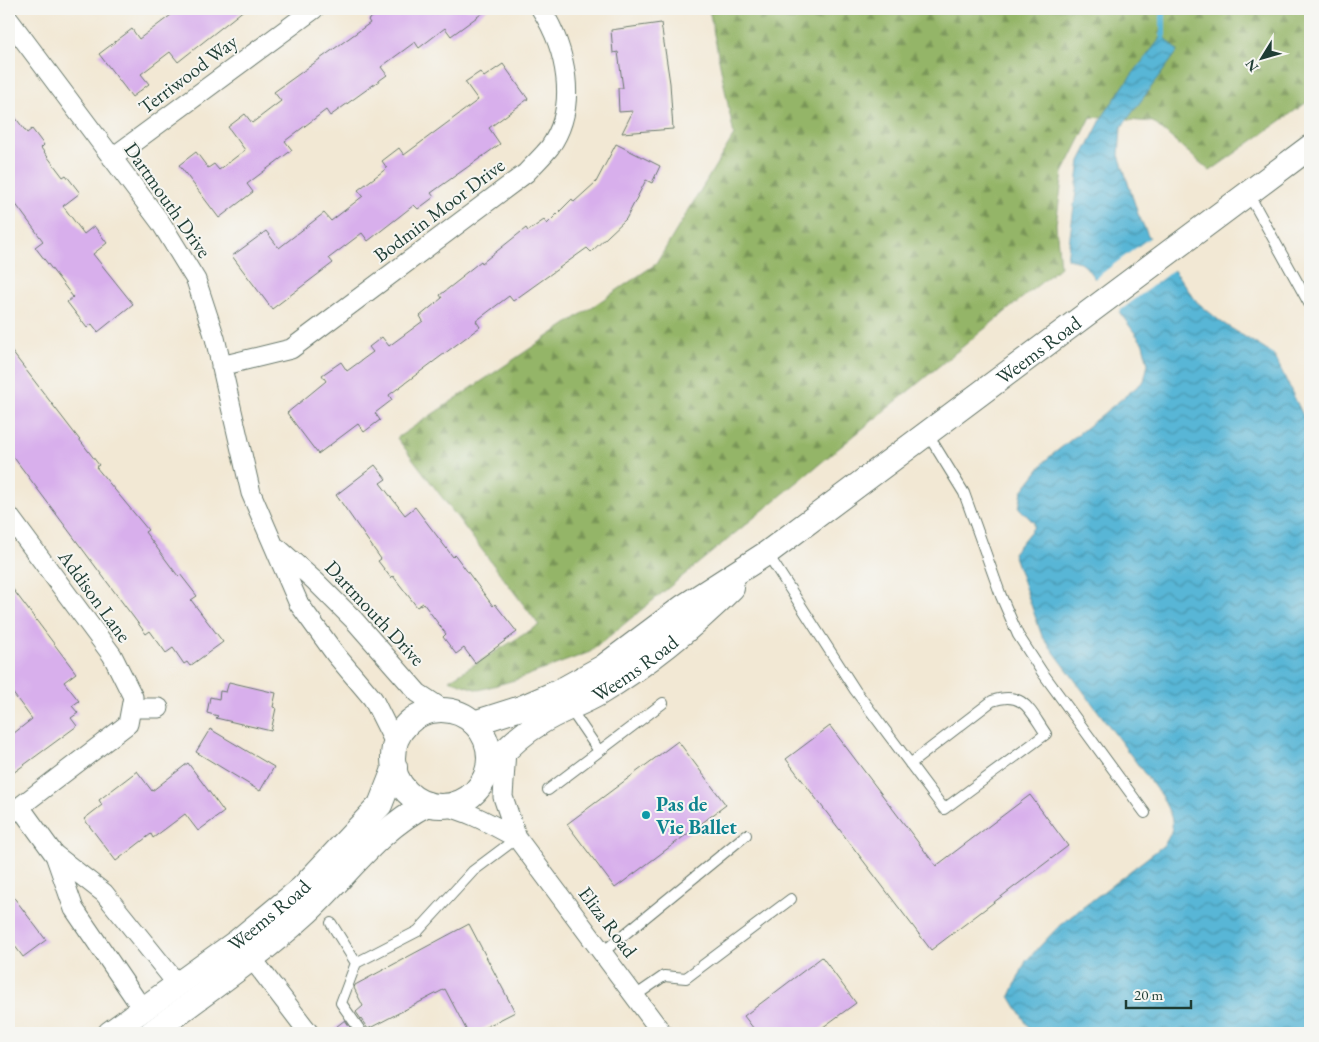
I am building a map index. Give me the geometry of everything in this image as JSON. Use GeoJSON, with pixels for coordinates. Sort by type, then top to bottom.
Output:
{"type":"FeatureCollection","features":[{"type":"Feature","properties":{"kind":"street","name":"Terriwood Way"},"geometry":{"type":"LineString","coordinates":[[112,158],[314,9]]}},
{"type":"Feature","properties":{"kind":"street","name":"Bodmin Moor Drive"},"geometry":{"type":"LineString","coordinates":[[221,366],[291,349],[526,173],[550,146],[564,117],[568,85],[561,52],[550,23],[541,9]]}},
{"type":"Feature","properties":{"kind":"street","name":"Dartmouth Drive"},"geometry":{"type":"LineString","coordinates":[[9,20],[161,223],[196,280],[215,338],[251,493],[300,604],[336,655],[373,699],[395,743]]}},
{"type":"Feature","properties":{"kind":"street","name":"Weems Road"},"geometry":{"type":"LineString","coordinates":[[474,723],[536,702],[603,667],[683,607],[767,553],[1310,147]]}},
{"type":"Feature","properties":{"kind":"street","name":"Addison Lane"},"geometry":{"type":"LineString","coordinates":[[9,516],[112,655],[133,697],[131,708]]}},
{"type":"Feature","properties":{"kind":"street","name":"Dartmouth Drive"},"geometry":{"type":"LineString","coordinates":[[274,545],[315,581],[354,620],[418,693],[444,710]]}},
{"type":"Feature","properties":{"kind":"street","name":"Weems Road"},"geometry":{"type":"LineString","coordinates":[[489,768],[506,750],[538,723],[596,695],[621,679],[698,622],[767,553]]}},
{"type":"Feature","properties":{"kind":"street"},"geometry":{"type":"LineString","coordinates":[[159,708],[131,708],[128,724],[14,811],[54,854],[104,893],[178,985]]}},
{"type":"Feature","properties":{"kind":"street"},"geometry":{"type":"LineString","coordinates":[[444,710],[460,714],[474,723],[484,736],[489,752],[489,768],[483,783],[472,796],[459,804],[435,805],[415,798],[403,788],[393,759],[395,743],[402,730],[413,719],[428,712],[444,710]]}},
{"type":"Feature","properties":{"kind":"street","name":"Eliza Road"},"geometry":{"type":"LineString","coordinates":[[506,750],[503,797],[517,838],[662,1033]]}},
{"type":"Feature","properties":{"kind":"street","name":"Weems Road"},"geometry":{"type":"LineString","coordinates":[[151,1033],[245,949],[380,804],[395,767]]}},
{"type":"Feature","properties":{"kind":"street","name":"Weems Road"},"geometry":{"type":"LineString","coordinates":[[110,1033],[178,985],[304,915],[387,830],[410,813],[435,805]]}},
{"type":"Feature","properties":{"kind":"street","name":"Eliza Road"},"geometry":{"type":"LineString","coordinates":[[435,805],[464,811],[517,838]]}},
{"type":"Feature","properties":{"kind":"street"},"geometry":{"type":"LineString","coordinates":[[54,854],[74,909],[143,1010]]}},
{"type":"Feature","properties":{"kind":"street"},"geometry":{"type":"LineString","coordinates":[[245,949],[310,1033]]}},
{"type":"Feature","properties":{"kind":"lane"},"geometry":{"type":"LineString","coordinates":[[1248,193],[1310,305]]}},
{"type":"Feature","properties":{"kind":"lane"},"geometry":{"type":"LineString","coordinates":[[927,433],[964,493],[1001,596],[1018,635],[1042,672],[1145,813]]}},
{"type":"Feature","properties":{"kind":"lane"},"geometry":{"type":"LineString","coordinates":[[767,553],[855,690],[910,764],[944,809],[1046,734],[1025,704],[1016,699],[1005,697],[992,701],[910,764]]}},
{"type":"Feature","properties":{"kind":"lane"},"geometry":{"type":"LineString","coordinates":[[548,790],[663,703]]}},
{"type":"Feature","properties":{"kind":"lane"},"geometry":{"type":"LineString","coordinates":[[569,707],[599,751]]}},
{"type":"Feature","properties":{"kind":"lane"},"geometry":{"type":"LineString","coordinates":[[603,952],[746,835]]}},
{"type":"Feature","properties":{"kind":"lane"},"geometry":{"type":"LineString","coordinates":[[362,1033],[341,1003],[356,963],[418,931],[473,871],[517,838]]}},
{"type":"Feature","properties":{"kind":"lane"},"geometry":{"type":"LineString","coordinates":[[635,996],[664,976],[686,978],[790,899]]}},
{"type":"Feature","properties":{"kind":"lane"},"geometry":{"type":"LineString","coordinates":[[331,923],[356,963]]}},
{"type":"Feature","properties":{"kind":"green space"},"geometry":{"type":"Polygon","coordinates":[[[709,9],[1310,9],[1310,100],[1210,171],[1153,122],[1091,117],[1063,173],[1056,224],[1060,267],[590,652],[518,679],[479,690],[449,680],[539,625],[397,438],[656,264],[734,135],[709,9]]]}},
{"type":"Feature","properties":{"kind":"water"},"geometry":{"type":"Polygon","coordinates":[[[1163,35],[1178,51],[1121,128],[1119,155],[1138,214],[1148,235],[1197,302],[1221,322],[1274,355],[1310,430],[1310,1033],[1032,1033],[1010,996],[1026,961],[1060,925],[1164,845],[1172,826],[1171,816],[1162,797],[1042,636],[1013,553],[1034,527],[1034,523],[1019,508],[1022,491],[1047,459],[1144,381],[1148,364],[1143,344],[1086,267],[1080,262],[1067,259],[1080,161],[1103,116],[1127,81],[1163,35]]]}},
{"type":"Feature","properties":{"kind":"pier"},"geometry":{"type":"Polygon","coordinates":[[[1152,236],[1176,268],[1117,313],[1093,280],[1152,236]]]}},
{"type":"Feature","properties":{"kind":"building"},"geometry":{"type":"Polygon","coordinates":[[[179,9],[245,9],[178,62],[170,52],[141,74],[149,84],[132,97],[99,54],[132,29],[139,39],[179,9]]]}},
{"type":"Feature","properties":{"kind":"building"},"geometry":{"type":"Polygon","coordinates":[[[384,9],[488,9],[451,36],[445,28],[419,48],[415,42],[381,67],[387,75],[330,116],[326,110],[285,141],[292,150],[247,184],[253,192],[219,218],[179,165],[196,152],[208,168],[214,164],[219,170],[245,150],[228,127],[245,114],[252,123],[281,101],[274,92],[370,23],[368,20],[384,9]]]}},
{"type":"Feature","properties":{"kind":"building"},"geometry":{"type":"Polygon","coordinates":[[[661,23],[670,83],[673,129],[622,133],[633,111],[619,112],[618,88],[623,88],[618,52],[613,53],[611,30],[661,23]]]}},
{"type":"Feature","properties":{"kind":"building"},"geometry":{"type":"Polygon","coordinates":[[[503,64],[528,99],[489,128],[500,144],[431,193],[434,197],[418,209],[414,205],[368,241],[362,233],[329,258],[333,263],[272,309],[232,256],[266,231],[279,248],[324,213],[331,221],[363,196],[358,190],[387,168],[382,161],[399,148],[404,155],[478,100],[465,82],[480,72],[484,77],[503,64]]]}},
{"type":"Feature","properties":{"kind":"building"},"geometry":{"type":"Polygon","coordinates":[[[9,109],[27,133],[32,129],[44,145],[41,148],[63,177],[66,175],[80,193],[63,206],[84,234],[94,226],[107,243],[93,254],[133,304],[98,332],[92,324],[87,328],[67,302],[73,297],[35,247],[43,241],[9,195],[9,109]]]}},
{"type":"Feature","properties":{"kind":"building"},"geometry":{"type":"Polygon","coordinates":[[[616,144],[660,166],[652,183],[646,180],[626,219],[591,252],[587,248],[513,301],[509,296],[476,321],[480,327],[389,395],[392,400],[375,413],[380,420],[364,432],[358,424],[318,454],[287,413],[326,381],[322,375],[341,362],[347,371],[373,352],[369,347],[382,337],[389,346],[423,321],[420,316],[442,298],[440,295],[481,261],[482,263],[526,228],[528,231],[544,220],[547,224],[572,199],[574,202],[596,182],[616,144]]]}},
{"type":"Feature","properties":{"kind":"building"},"geometry":{"type":"Polygon","coordinates":[[[9,348],[99,465],[96,467],[148,530],[145,532],[178,576],[180,574],[197,596],[191,600],[223,642],[190,666],[187,662],[184,664],[173,648],[166,653],[150,631],[146,634],[9,451],[9,348]]]}},
{"type":"Feature","properties":{"kind":"building"},"geometry":{"type":"Polygon","coordinates":[[[375,465],[386,479],[380,483],[405,515],[415,507],[453,557],[455,555],[493,606],[495,604],[517,632],[475,663],[464,648],[456,654],[443,637],[446,634],[423,603],[417,607],[393,576],[391,578],[378,561],[381,559],[336,495],[375,465]]]}},
{"type":"Feature","properties":{"kind":"building"},"geometry":{"type":"Polygon","coordinates":[[[9,584],[76,673],[64,682],[79,701],[72,706],[78,713],[71,718],[77,726],[9,776],[9,737],[32,719],[9,688],[9,584]]]}},
{"type":"Feature","properties":{"kind":"building"},"geometry":{"type":"Polygon","coordinates":[[[229,682],[276,693],[273,707],[276,708],[271,731],[216,718],[218,716],[207,713],[210,697],[219,699],[220,691],[226,692],[229,682]]]}},
{"type":"Feature","properties":{"kind":"building"},"geometry":{"type":"Polygon","coordinates":[[[830,726],[936,866],[1030,795],[1068,846],[931,950],[786,759],[830,726]]]}},
{"type":"Feature","properties":{"kind":"building"},"geometry":{"type":"Polygon","coordinates":[[[210,729],[274,767],[260,791],[196,752],[210,729]]]}},
{"type":"Feature","properties":{"kind":"building","name":"Pas de Vie Ballet"},"geometry":{"type":"Polygon","coordinates":[[[678,741],[726,805],[615,888],[567,824],[678,741]]]}},
{"type":"Feature","properties":{"kind":"building"},"geometry":{"type":"Polygon","coordinates":[[[188,763],[224,812],[198,831],[185,814],[153,838],[151,834],[116,861],[84,819],[102,805],[99,800],[137,771],[152,791],[188,763]]]}},
{"type":"Feature","properties":{"kind":"building"},"geometry":{"type":"Polygon","coordinates":[[[9,891],[46,940],[23,957],[9,938],[9,891]]]}},
{"type":"Feature","properties":{"kind":"building"},"geometry":{"type":"Polygon","coordinates":[[[469,924],[515,1012],[474,1033],[468,1033],[445,989],[368,1029],[356,1012],[363,1006],[354,988],[355,985],[469,924]]]}},
{"type":"Feature","properties":{"kind":"building"},"geometry":{"type":"Polygon","coordinates":[[[822,957],[856,1003],[815,1033],[757,1033],[744,1016],[822,957]]]}},
{"type":"Feature","properties":{"kind":"building"},"geometry":{"type":"Polygon","coordinates":[[[345,1020],[354,1033],[328,1033],[345,1020]]]}},
{"type":"Feature","properties":{"kind":"waterway"},"geometry":{"type":"LineString","coordinates":[[1163,9],[1163,35]]}},
{"type":"Feature","properties":{"kind":"place","name":"Pas de Vie Ballet"},"geometry":{"type":"Point","coordinates":[646,815]}}]}
